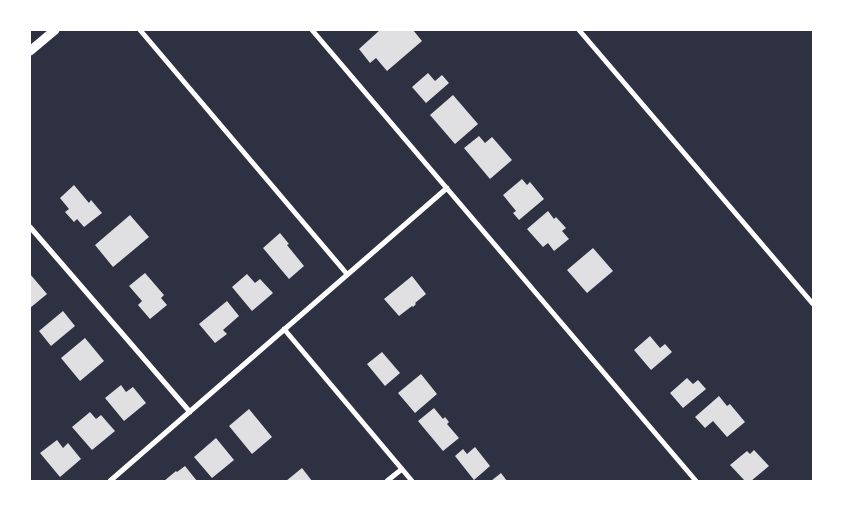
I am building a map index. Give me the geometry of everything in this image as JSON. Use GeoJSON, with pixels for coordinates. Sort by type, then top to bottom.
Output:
{"type":"FeatureCollection","features":[{"type":"Feature","properties":{"kind":"street"},"geometry":{"type":"LineString","coordinates":[[30,51],[55,30]]}},
{"type":"Feature","properties":{"kind":"street"},"geometry":{"type":"LineString","coordinates":[[140,30],[348,274]]}},
{"type":"Feature","properties":{"kind":"street"},"geometry":{"type":"LineString","coordinates":[[312,30],[696,481]]}},
{"type":"Feature","properties":{"kind":"street"},"geometry":{"type":"LineString","coordinates":[[579,30],[813,304]]}},
{"type":"Feature","properties":{"kind":"street"},"geometry":{"type":"LineString","coordinates":[[110,481],[447,188]]}},
{"type":"Feature","properties":{"kind":"street"},"geometry":{"type":"LineString","coordinates":[[30,227],[190,412]]}},
{"type":"Feature","properties":{"kind":"street"},"geometry":{"type":"LineString","coordinates":[[284,329],[412,481]]}},
{"type":"Feature","properties":{"kind":"street"},"geometry":{"type":"LineString","coordinates":[[387,481],[402,468]]}},
{"type":"Feature","properties":{"kind":"building"},"geometry":{"type":"Polygon","coordinates":[[[380,30],[413,30],[422,41],[387,71],[376,58],[370,63],[359,49],[380,30]]]}},
{"type":"Feature","properties":{"kind":"building"},"geometry":{"type":"Polygon","coordinates":[[[428,73],[435,81],[442,75],[449,83],[426,103],[412,87],[428,73]]]}},
{"type":"Feature","properties":{"kind":"building"},"geometry":{"type":"Polygon","coordinates":[[[453,95],[478,124],[455,144],[430,115],[453,95]]]}},
{"type":"Feature","properties":{"kind":"building"},"geometry":{"type":"Polygon","coordinates":[[[479,136],[485,143],[492,137],[512,160],[490,179],[464,148],[479,136]]]}},
{"type":"Feature","properties":{"kind":"building"},"geometry":{"type":"Polygon","coordinates":[[[522,179],[527,185],[530,182],[544,199],[519,220],[513,213],[516,211],[503,195],[522,179]]]}},
{"type":"Feature","properties":{"kind":"building"},"geometry":{"type":"Polygon","coordinates":[[[74,185],[89,203],[91,200],[102,213],[84,227],[77,219],[74,222],[65,212],[69,209],[60,198],[74,185]]]}},
{"type":"Feature","properties":{"kind":"building"},"geometry":{"type":"Polygon","coordinates":[[[548,211],[554,219],[556,217],[566,228],[562,231],[569,239],[554,251],[548,243],[543,247],[527,229],[548,211]]]}},
{"type":"Feature","properties":{"kind":"building"},"geometry":{"type":"Polygon","coordinates":[[[130,215],[149,237],[113,267],[95,245],[130,215]]]}},
{"type":"Feature","properties":{"kind":"building"},"geometry":{"type":"Polygon","coordinates":[[[280,233],[304,266],[289,279],[263,248],[280,233]]]}},
{"type":"Feature","properties":{"kind":"building"},"geometry":{"type":"Polygon","coordinates":[[[593,248],[613,271],[587,293],[567,270],[593,248]]]}},
{"type":"Feature","properties":{"kind":"building"},"geometry":{"type":"Polygon","coordinates":[[[145,273],[164,295],[161,298],[167,305],[150,319],[138,305],[142,301],[129,286],[145,273]]]}},
{"type":"Feature","properties":{"kind":"building"},"geometry":{"type":"Polygon","coordinates":[[[30,274],[47,294],[30,308],[30,274]]]}},
{"type":"Feature","properties":{"kind":"building"},"geometry":{"type":"Polygon","coordinates":[[[247,274],[255,283],[260,279],[273,293],[252,311],[232,287],[247,274]]]}},
{"type":"Feature","properties":{"kind":"building"},"geometry":{"type":"Polygon","coordinates":[[[412,276],[426,294],[413,307],[399,316],[384,299],[412,276]]]}},
{"type":"Feature","properties":{"kind":"building"},"geometry":{"type":"Polygon","coordinates":[[[227,301],[239,316],[223,330],[227,334],[215,343],[199,324],[227,301]]]}},
{"type":"Feature","properties":{"kind":"building"},"geometry":{"type":"Polygon","coordinates":[[[63,311],[75,326],[51,346],[39,331],[63,311]]]}},
{"type":"Feature","properties":{"kind":"building"},"geometry":{"type":"Polygon","coordinates":[[[650,336],[660,348],[665,344],[672,352],[651,370],[634,350],[650,336]]]}},
{"type":"Feature","properties":{"kind":"building"},"geometry":{"type":"Polygon","coordinates":[[[85,338],[104,361],[80,381],[61,358],[85,338]]]}},
{"type":"Feature","properties":{"kind":"building"},"geometry":{"type":"Polygon","coordinates":[[[382,352],[400,373],[385,386],[367,364],[382,352]]]}},
{"type":"Feature","properties":{"kind":"building"},"geometry":{"type":"Polygon","coordinates":[[[421,374],[437,394],[415,413],[398,393],[421,374]]]}},
{"type":"Feature","properties":{"kind":"building"},"geometry":{"type":"Polygon","coordinates":[[[687,378],[693,384],[698,380],[706,389],[683,408],[670,393],[687,378]]]}},
{"type":"Feature","properties":{"kind":"building"},"geometry":{"type":"Polygon","coordinates":[[[121,385],[126,392],[133,387],[146,403],[124,421],[105,398],[121,385]]]}},
{"type":"Feature","properties":{"kind":"building"},"geometry":{"type":"Polygon","coordinates":[[[719,396],[727,406],[730,404],[745,422],[727,437],[713,421],[705,428],[695,417],[719,396]]]}},
{"type":"Feature","properties":{"kind":"building"},"geometry":{"type":"Polygon","coordinates":[[[434,408],[443,419],[445,417],[449,422],[447,424],[459,438],[443,451],[418,421],[434,408]]]}},
{"type":"Feature","properties":{"kind":"building"},"geometry":{"type":"Polygon","coordinates":[[[249,409],[272,437],[252,454],[229,426],[249,409]]]}},
{"type":"Feature","properties":{"kind":"building"},"geometry":{"type":"Polygon","coordinates":[[[90,412],[96,419],[101,415],[115,431],[92,450],[72,427],[90,412]]]}},
{"type":"Feature","properties":{"kind":"building"},"geometry":{"type":"Polygon","coordinates":[[[216,438],[234,460],[212,478],[194,457],[216,438]]]}},
{"type":"Feature","properties":{"kind":"building"},"geometry":{"type":"Polygon","coordinates":[[[57,440],[63,448],[68,443],[81,459],[60,477],[40,453],[57,440]]]}},
{"type":"Feature","properties":{"kind":"building"},"geometry":{"type":"Polygon","coordinates":[[[475,447],[490,466],[474,480],[455,456],[463,449],[467,454],[475,447]]]}},
{"type":"Feature","properties":{"kind":"building"},"geometry":{"type":"Polygon","coordinates":[[[754,450],[769,466],[751,481],[745,481],[730,465],[747,451],[750,454],[754,450]]]}},
{"type":"Feature","properties":{"kind":"building"},"geometry":{"type":"Polygon","coordinates":[[[185,466],[197,481],[164,481],[176,471],[185,466]]]}},
{"type":"Feature","properties":{"kind":"building"},"geometry":{"type":"Polygon","coordinates":[[[302,468],[312,481],[286,481],[302,468]]]}},
{"type":"Feature","properties":{"kind":"building"},"geometry":{"type":"Polygon","coordinates":[[[501,473],[507,481],[491,481],[501,473]]]}}]}
